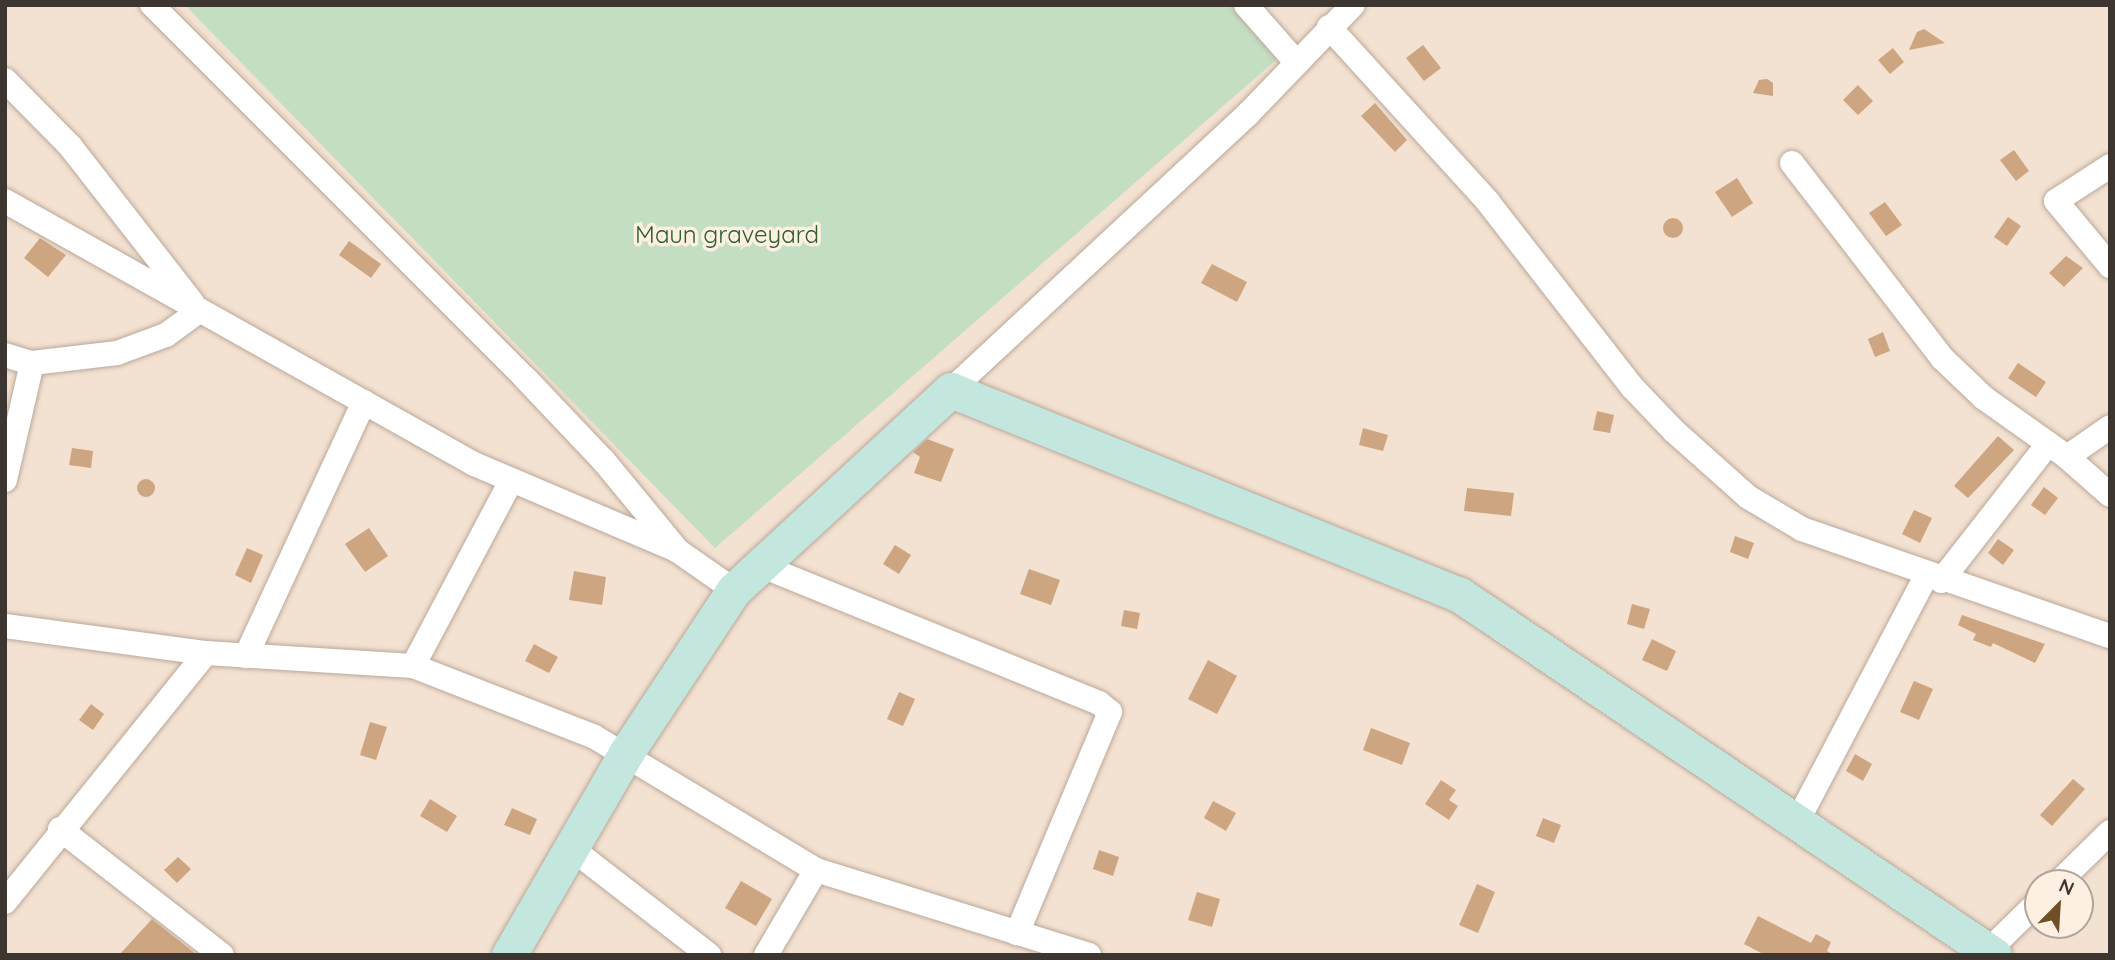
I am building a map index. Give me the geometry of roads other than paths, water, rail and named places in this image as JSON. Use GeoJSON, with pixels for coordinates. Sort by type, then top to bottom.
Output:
{"type":"FeatureCollection","features":[{"type":"Feature","properties":{"kind":"street"},"geometry":{"type":"LineString","coordinates":[[152,5],[526,379],[603,460],[678,551]]}},
{"type":"Feature","properties":{"kind":"street"},"geometry":{"type":"LineString","coordinates":[[1246,5],[1297,63]]}},
{"type":"Feature","properties":{"kind":"street"},"geometry":{"type":"LineString","coordinates":[[509,955],[626,753],[734,590],[757,564],[951,390],[1297,63],[1353,5]]}},
{"type":"Feature","properties":{"kind":"street"},"geometry":{"type":"LineString","coordinates":[[1329,27],[1488,202],[1632,387],[1699,455],[1773,514],[1934,578],[2110,636]]}},
{"type":"Feature","properties":{"kind":"street"},"geometry":{"type":"LineString","coordinates":[[5,80],[70,146],[199,311]]}},
{"type":"Feature","properties":{"kind":"street"},"geometry":{"type":"LineString","coordinates":[[1792,163],[1942,358],[1984,398],[2057,450],[2110,495]]}},
{"type":"Feature","properties":{"kind":"street"},"geometry":{"type":"LineString","coordinates":[[2110,166],[2056,201],[2110,266]]}},
{"type":"Feature","properties":{"kind":"street"},"geometry":{"type":"LineString","coordinates":[[5,201],[199,311],[511,481],[678,551],[734,590]]}},
{"type":"Feature","properties":{"kind":"street"},"geometry":{"type":"LineString","coordinates":[[5,355],[32,363],[117,353],[166,335],[199,311]]}},
{"type":"Feature","properties":{"kind":"street"},"geometry":{"type":"LineString","coordinates":[[5,480],[32,363]]}},
{"type":"Feature","properties":{"kind":"street"},"geometry":{"type":"LineString","coordinates":[[951,390],[1460,595],[1992,952],[2024,917]]}},
{"type":"Feature","properties":{"kind":"street"},"geometry":{"type":"LineString","coordinates":[[246,656],[364,402]]}},
{"type":"Feature","properties":{"kind":"street"},"geometry":{"type":"LineString","coordinates":[[1798,820],[1934,578],[2057,450],[2110,427]]}},
{"type":"Feature","properties":{"kind":"street"},"geometry":{"type":"LineString","coordinates":[[413,666],[511,481]]}},
{"type":"Feature","properties":{"kind":"street"},"geometry":{"type":"LineString","coordinates":[[757,564],[1099,703],[1110,712],[1017,933]]}},
{"type":"Feature","properties":{"kind":"street"},"geometry":{"type":"LineString","coordinates":[[5,626],[206,653],[413,666],[626,753],[816,870],[1089,955]]}},
{"type":"Feature","properties":{"kind":"street"},"geometry":{"type":"LineString","coordinates":[[5,902],[60,829],[206,653]]}},
{"type":"Feature","properties":{"kind":"street"},"geometry":{"type":"LineString","coordinates":[[60,829],[222,955]]}},
{"type":"Feature","properties":{"kind":"street"},"geometry":{"type":"LineString","coordinates":[[2072,869],[2110,832]]}},
{"type":"Feature","properties":{"kind":"street"},"geometry":{"type":"LineString","coordinates":[[571,848],[709,955]]}},
{"type":"Feature","properties":{"kind":"street"},"geometry":{"type":"LineString","coordinates":[[766,955],[816,870]]}},
{"type":"Feature","properties":{"kind":"park label","name":"Maun graveyard"},"geometry":{"type":"Point","coordinates":[727,235]}}]}
